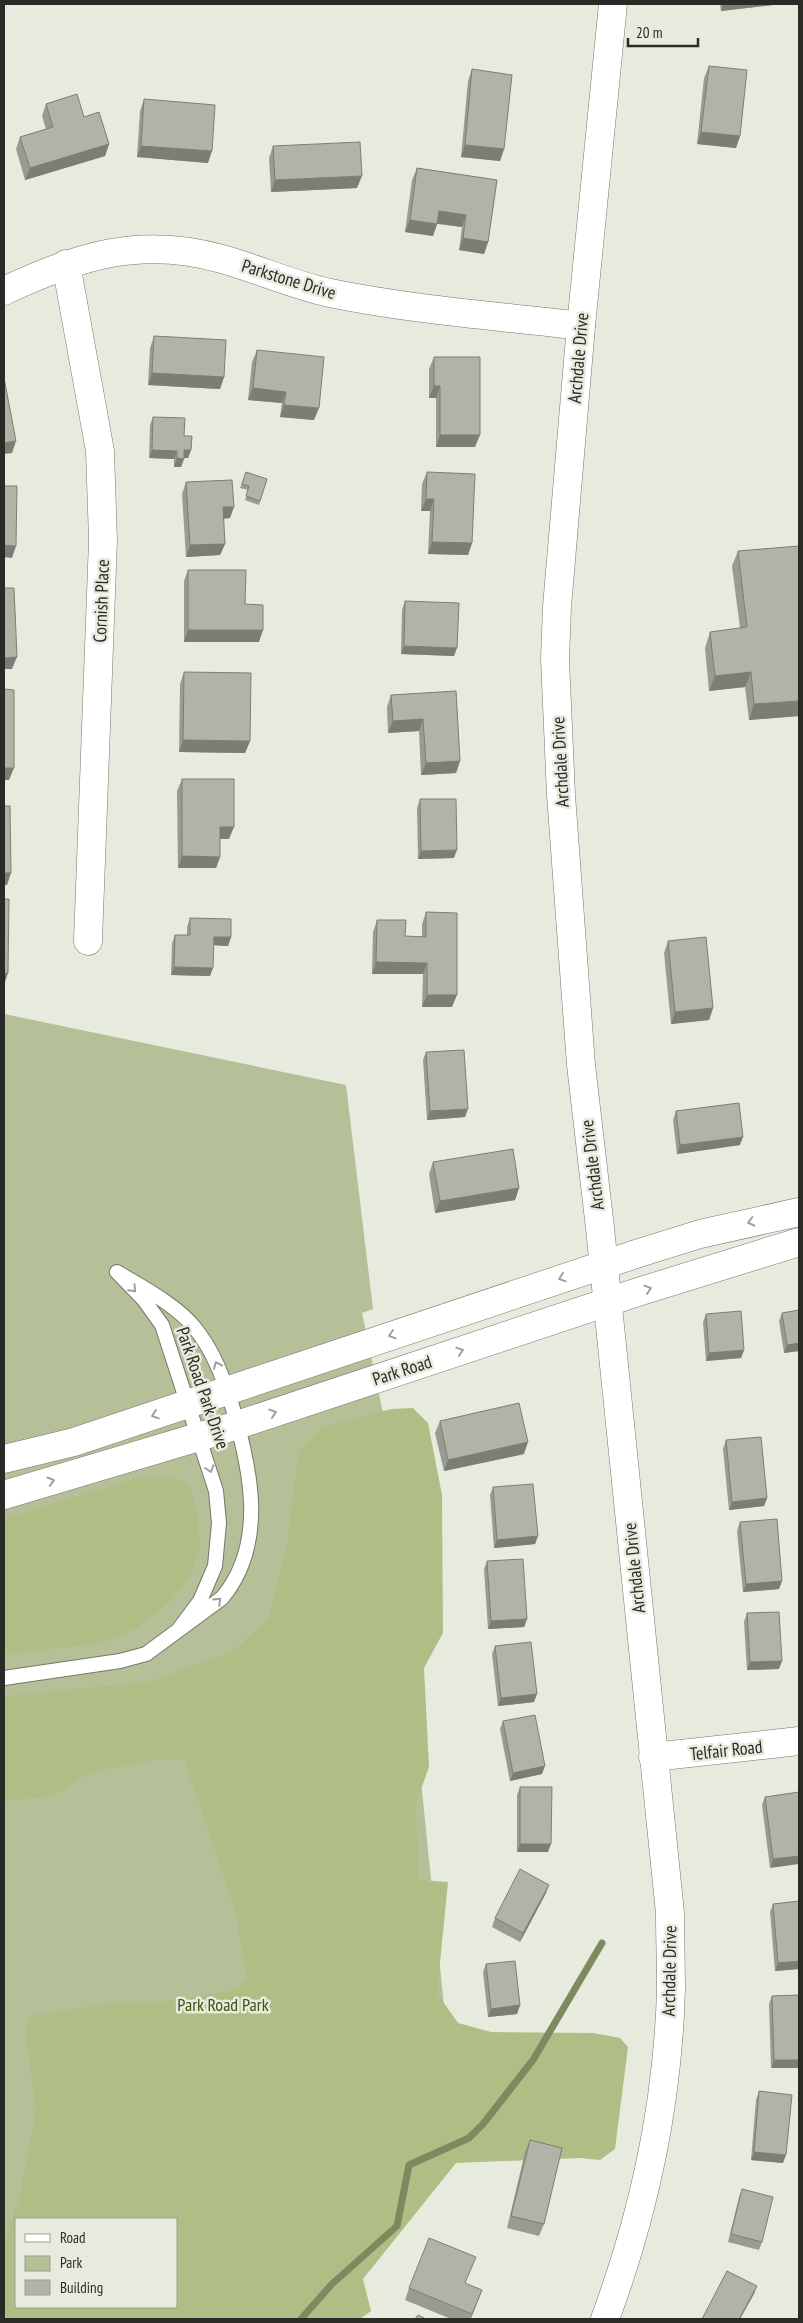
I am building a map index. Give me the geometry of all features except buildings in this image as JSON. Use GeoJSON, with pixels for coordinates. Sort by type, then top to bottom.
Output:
{"type":"FeatureCollection","features":[{"type":"Feature","properties":{"kind":"street","name":"Archdale Drive"},"geometry":{"type":"LineString","coordinates":[[605,2319],[631,2243],[642,2202],[657,2129],[667,2049],[671,1988],[670,1912],[580,1055],[561,795],[555,658],[557,607],[581,326],[613,4]]}},
{"type":"Feature","properties":{"kind":"street","name":"Parkstone Drive"},"geometry":{"type":"LineString","coordinates":[[4,291],[66,264],[103,253],[139,248],[217,257],[301,285],[346,296],[581,326]]}},
{"type":"Feature","properties":{"kind":"street","name":"Cornish Place"},"geometry":{"type":"LineString","coordinates":[[66,264],[90,388],[102,483],[103,540],[88,941]]}},
{"type":"Feature","properties":{"kind":"street","name":"Park Road"},"geometry":{"type":"LineString","coordinates":[[4,1459],[74,1442],[603,1264],[700,1234],[799,1212]]}},
{"type":"Feature","properties":{"kind":"street","name":"Park Road"},"geometry":{"type":"LineString","coordinates":[[4,1495],[200,1437],[607,1302],[799,1242]]}},
{"type":"Feature","properties":{"kind":"street","name":"Telfair Road"},"geometry":{"type":"LineString","coordinates":[[653,1758],[799,1740]]}},
{"type":"Feature","properties":{"kind":"lane","name":"Park Road Park Drive"},"geometry":{"type":"LineString","coordinates":[[4,1678],[134,1658],[152,1651],[210,1609],[222,1598],[234,1582],[245,1556],[250,1535],[251,1496],[247,1464],[227,1391],[213,1356],[188,1320],[117,1272],[144,1300],[162,1325],[200,1437],[218,1504],[217,1554],[211,1577],[200,1601],[179,1630]]}},
{"type":"Feature","properties":{"kind":"green space","name":"Park Road Park"},"geometry":{"type":"Polygon","coordinates":[[[4,1014],[346,1085],[373,1309],[362,1313],[384,1418],[455,2114],[285,2319],[4,2319],[4,1014]]]}},
{"type":"Feature","properties":{"kind":"green space"},"geometry":{"type":"Polygon","coordinates":[[[413,1408],[428,1423],[442,1495],[443,1633],[424,1668],[429,1767],[416,1803],[418,1880],[448,1882],[437,1993],[458,2023],[491,2032],[593,2033],[620,2038],[628,2047],[615,2149],[600,2160],[580,2158],[456,2163],[363,2279],[371,2311],[360,2319],[4,2319],[4,2246],[20,2195],[36,2111],[25,2029],[30,2016],[123,2001],[146,2004],[237,1990],[247,1978],[235,1910],[184,1759],[153,1760],[92,1772],[52,1796],[4,1801],[4,1696],[148,1682],[232,1652],[269,1618],[287,1546],[299,1451],[323,1427],[391,1409],[413,1408]]]}},
{"type":"Feature","properties":{"kind":"green space"},"geometry":{"type":"Polygon","coordinates":[[[142,1477],[174,1477],[189,1486],[197,1511],[200,1545],[192,1573],[172,1600],[135,1629],[103,1643],[4,1654],[4,1518],[142,1477]]]}},
{"type":"Feature","properties":{"kind":"waterway"},"geometry":{"type":"LineString","coordinates":[[301,2319],[332,2284],[397,2226],[409,2165],[469,2138],[483,2124],[533,2060],[602,1943]]}}]}
